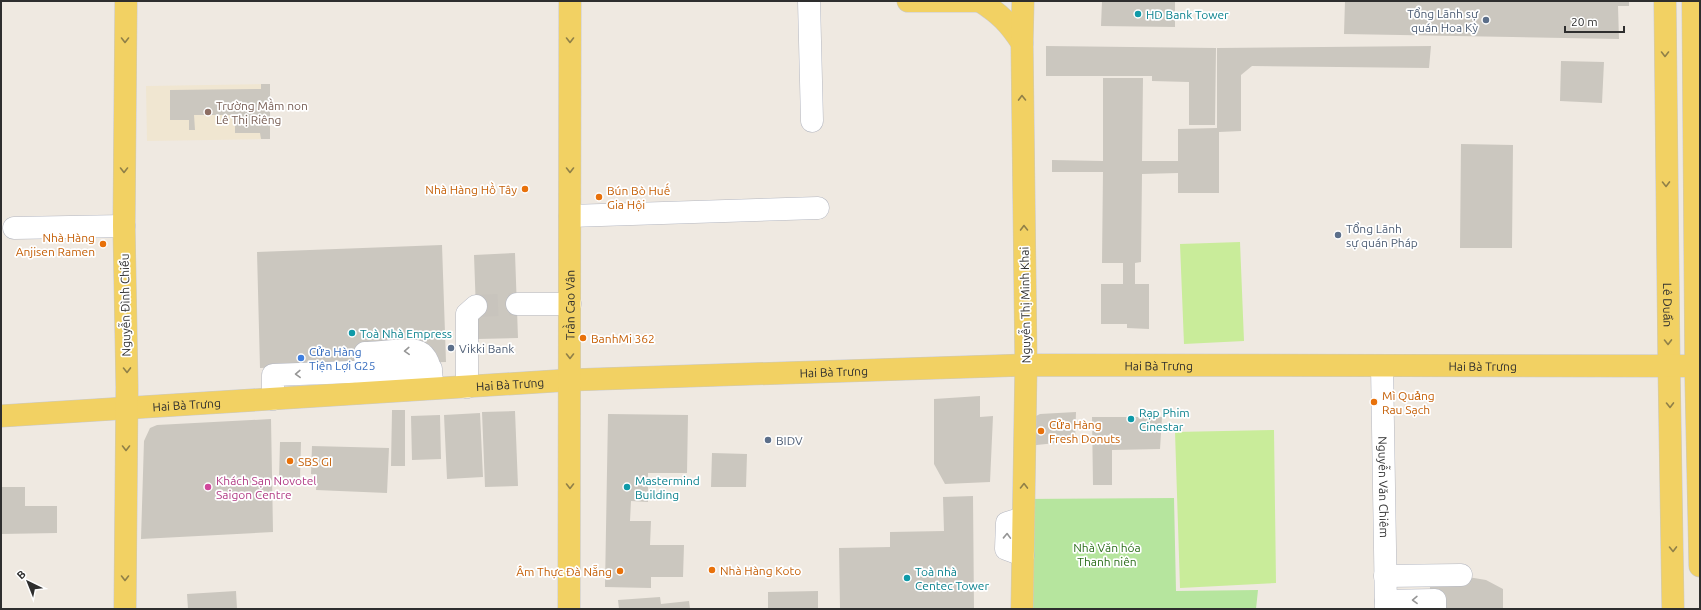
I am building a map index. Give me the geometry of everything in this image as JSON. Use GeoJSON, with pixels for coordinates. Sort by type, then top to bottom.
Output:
{"type":"FeatureCollection","features":[{"type":"Feature","properties":{"kind":"main road","name":"Nguyễn Đình Chiểu"},"geometry":{"type":"LineString","coordinates":[[125,609],[127,409],[124,226],[126,1]]}},
{"type":"Feature","properties":{"kind":"main road","name":"Trần Cao Vân"},"geometry":{"type":"LineString","coordinates":[[569,609],[570,1]]}},
{"type":"Feature","properties":{"kind":"main road"},"geometry":{"type":"LineString","coordinates":[[908,1],[981,1],[997,11],[1005,19],[1022,43]]}},
{"type":"Feature","properties":{"kind":"main road","name":"Nguyễn Thị Minh Khai"},"geometry":{"type":"LineString","coordinates":[[1022,609],[1026,365],[1022,43],[1023,1]]}},
{"type":"Feature","properties":{"kind":"main road","name":"Lê Duẩn"},"geometry":{"type":"LineString","coordinates":[[1665,1],[1669,366],[1674,609]]}},
{"type":"Feature","properties":{"kind":"main road"},"geometry":{"type":"LineString","coordinates":[[1694,1],[1697,27],[1696,119],[1700,566]]}},
{"type":"Feature","properties":{"kind":"main road"},"geometry":{"type":"LineString","coordinates":[[1666,135],[1696,119]]}},
{"type":"Feature","properties":{"kind":"main road","name":"Hai Bà Trưng"},"geometry":{"type":"LineString","coordinates":[[1,416],[367,393],[432,379],[467,387],[570,380],[1026,365],[1698,366]]}},
{"type":"Feature","properties":{"kind":"main road"},"geometry":{"type":"LineString","coordinates":[[1672,526],[1699,526]]}},
{"type":"Feature","properties":{"kind":"street"},"geometry":{"type":"LineString","coordinates":[[809,1],[812,121]]}},
{"type":"Feature","properties":{"kind":"street"},"geometry":{"type":"LineString","coordinates":[[570,216],[818,208]]}},
{"type":"Feature","properties":{"kind":"street"},"geometry":{"type":"LineString","coordinates":[[14,228],[124,226]]}},
{"type":"Feature","properties":{"kind":"street"},"geometry":{"type":"LineString","coordinates":[[517,304],[570,304]]}},
{"type":"Feature","properties":{"kind":"street"},"geometry":{"type":"LineString","coordinates":[[467,387],[467,314],[476,306]]}},
{"type":"Feature","properties":{"kind":"street","name":"Nguyễn Văn Chiêm"},"geometry":{"type":"LineString","coordinates":[[1382,366],[1386,605]]}},
{"type":"Feature","properties":{"kind":"street"},"geometry":{"type":"LineString","coordinates":[[365,371],[367,393]]}},
{"type":"Feature","properties":{"kind":"street"},"geometry":{"type":"LineString","coordinates":[[273,399],[273,375],[365,371],[432,379]]}},
{"type":"Feature","properties":{"kind":"street"},"geometry":{"type":"LineString","coordinates":[[1386,576],[1461,575]]}},
{"type":"Feature","properties":{"kind":"street"},"geometry":{"type":"LineString","coordinates":[[1386,605],[1435,600],[1435,609]]}},
{"type":"Feature","properties":{"kind":"shaded area","name":"Trường Mầm non Lê Thị Riêng"},"geometry":{"type":"Polygon","coordinates":[[[270,84],[270,139],[147,141],[146,86],[270,84]]]}},
{"type":"Feature","properties":{"kind":"green space"},"geometry":{"type":"Polygon","coordinates":[[[1240,242],[1244,341],[1184,344],[1180,244],[1240,242]]]}},
{"type":"Feature","properties":{"kind":"green space"},"geometry":{"type":"Polygon","coordinates":[[[1274,430],[1276,583],[1180,588],[1175,432],[1274,430]]]}},
{"type":"Feature","properties":{"kind":"green space","name":"Nhà Văn hóa Thanh niên"},"geometry":{"type":"Polygon","coordinates":[[[1174,498],[1176,591],[1258,590],[1256,609],[1022,609],[1021,499],[1174,498]]]}},
{"type":"Feature","properties":{"kind":"building","name":"HD Bank Tower"},"geometry":{"type":"Polygon","coordinates":[[[1102,1],[1175,1],[1175,27],[1101,26],[1102,1]]]}},
{"type":"Feature","properties":{"kind":"building","name":"Tổng Lãnh sự quán Hoa Kỳ"},"geometry":{"type":"Polygon","coordinates":[[[1345,1],[1629,1],[1629,6],[1618,6],[1619,39],[1344,34],[1345,1]]]}},
{"type":"Feature","properties":{"kind":"building"},"geometry":{"type":"Polygon","coordinates":[[[1046,46],[1216,48],[1215,125],[1189,125],[1189,82],[1152,81],[1152,76],[1046,76],[1046,46]]]}},
{"type":"Feature","properties":{"kind":"building"},"geometry":{"type":"Polygon","coordinates":[[[1431,46],[1429,68],[1252,66],[1241,75],[1241,131],[1219,132],[1219,193],[1178,193],[1178,173],[1142,174],[1141,262],[1135,263],[1135,284],[1149,284],[1149,329],[1127,328],[1127,324],[1101,324],[1101,284],[1123,284],[1123,263],[1102,263],[1103,172],[1052,172],[1052,160],[1103,161],[1103,78],[1143,78],[1142,161],[1178,161],[1178,129],[1217,128],[1217,48],[1431,46]]]}},
{"type":"Feature","properties":{"kind":"building"},"geometry":{"type":"Polygon","coordinates":[[[1561,61],[1604,62],[1602,103],[1560,101],[1561,61]]]}},
{"type":"Feature","properties":{"kind":"building"},"geometry":{"type":"Polygon","coordinates":[[[261,84],[270,84],[270,139],[261,139],[260,133],[235,133],[235,115],[194,115],[195,130],[189,130],[189,120],[170,120],[170,90],[261,89],[261,84]]]}},
{"type":"Feature","properties":{"kind":"building"},"geometry":{"type":"Polygon","coordinates":[[[1461,144],[1513,145],[1512,248],[1460,248],[1461,144]]]}},
{"type":"Feature","properties":{"kind":"building","name":"Toà Nhà Empress"},"geometry":{"type":"Polygon","coordinates":[[[442,245],[446,362],[260,368],[257,252],[442,245]]]}},
{"type":"Feature","properties":{"kind":"building"},"geometry":{"type":"Polygon","coordinates":[[[515,253],[518,338],[477,339],[474,255],[515,253]]]}},
{"type":"Feature","properties":{"kind":"building"},"geometry":{"type":"Polygon","coordinates":[[[980,396],[980,417],[993,416],[990,482],[945,484],[934,464],[934,399],[980,396]]]}},
{"type":"Feature","properties":{"kind":"building"},"geometry":{"type":"Polygon","coordinates":[[[392,410],[405,410],[405,466],[391,466],[392,410]]]}},
{"type":"Feature","properties":{"kind":"building"},"geometry":{"type":"Polygon","coordinates":[[[515,411],[518,486],[485,487],[482,412],[515,411]]]}},
{"type":"Feature","properties":{"kind":"building"},"geometry":{"type":"Polygon","coordinates":[[[1076,412],[1075,441],[1027,446],[1032,418],[1040,414],[1076,412]]]}},
{"type":"Feature","properties":{"kind":"building"},"geometry":{"type":"Polygon","coordinates":[[[480,413],[483,477],[447,479],[444,415],[480,413]]]}},
{"type":"Feature","properties":{"kind":"building","name":"Mastermind Building"},"geometry":{"type":"Polygon","coordinates":[[[608,414],[688,415],[687,473],[648,473],[648,502],[631,501],[630,521],[651,521],[650,545],[684,545],[683,577],[651,577],[651,588],[605,587],[608,414]]]}},
{"type":"Feature","properties":{"kind":"building"},"geometry":{"type":"Polygon","coordinates":[[[440,415],[441,459],[412,460],[411,416],[440,415]]]}},
{"type":"Feature","properties":{"kind":"building"},"geometry":{"type":"Polygon","coordinates":[[[1092,417],[1162,417],[1160,449],[1112,450],[1112,485],[1093,485],[1092,417]]]}},
{"type":"Feature","properties":{"kind":"building","name":"Khách Sạn Novotel Saigon Centre"},"geometry":{"type":"Polygon","coordinates":[[[271,419],[273,532],[141,539],[144,441],[150,428],[157,425],[271,419]]]}},
{"type":"Feature","properties":{"kind":"building","name":"SBS GI"},"geometry":{"type":"Polygon","coordinates":[[[280,442],[301,442],[300,479],[279,480],[280,442]]]}},
{"type":"Feature","properties":{"kind":"building"},"geometry":{"type":"Polygon","coordinates":[[[312,446],[389,448],[387,493],[316,490],[317,475],[311,474],[312,446]]]}},
{"type":"Feature","properties":{"kind":"building"},"geometry":{"type":"Polygon","coordinates":[[[712,453],[747,454],[746,487],[711,487],[712,453]]]}},
{"type":"Feature","properties":{"kind":"building"},"geometry":{"type":"Polygon","coordinates":[[[1,487],[25,487],[25,506],[57,506],[57,533],[1,534],[1,487]]]}},
{"type":"Feature","properties":{"kind":"building","name":"Toà nhà Centec Tower"},"geometry":{"type":"Polygon","coordinates":[[[973,496],[974,609],[840,609],[839,548],[890,547],[890,532],[944,531],[943,497],[973,496]]]}},
{"type":"Feature","properties":{"kind":"building"},"geometry":{"type":"Polygon","coordinates":[[[1468,577],[1486,580],[1503,589],[1503,609],[1430,609],[1430,582],[1468,577]]]}},
{"type":"Feature","properties":{"kind":"building"},"geometry":{"type":"Polygon","coordinates":[[[236,591],[237,609],[188,609],[187,594],[236,591]]]}},
{"type":"Feature","properties":{"kind":"building"},"geometry":{"type":"Polygon","coordinates":[[[818,591],[818,609],[768,609],[768,592],[818,591]]]}},
{"type":"Feature","properties":{"kind":"building"},"geometry":{"type":"Polygon","coordinates":[[[660,597],[661,604],[689,601],[690,609],[619,609],[618,600],[660,597]]]}},
{"type":"Feature","properties":{"kind":"tunnel"},"geometry":{"type":"LineString","coordinates":[[476,306],[517,304]]}},
{"type":"Feature","properties":{"kind":"place","name":"HD Bank Tower"},"geometry":{"type":"Point","coordinates":[1138,14]}},
{"type":"Feature","properties":{"kind":"place","name":"Tổng Lãnh sự quán Hoa Kỳ"},"geometry":{"type":"Point","coordinates":[1486,20]}},
{"type":"Feature","properties":{"kind":"place","name":"Trường Mầm non Lê Thị Riêng"},"geometry":{"type":"Point","coordinates":[208,112]}},
{"type":"Feature","properties":{"kind":"place","name":"Nhà Hàng Hồ Tây"},"geometry":{"type":"Point","coordinates":[525,189]}},
{"type":"Feature","properties":{"kind":"place","name":"Bún Bò Huế Gia Hội"},"geometry":{"type":"Point","coordinates":[599,197]}},
{"type":"Feature","properties":{"kind":"place","name":"Tổng Lãnh sự quán Pháp"},"geometry":{"type":"Point","coordinates":[1338,235]}},
{"type":"Feature","properties":{"kind":"place","name":"Nhà Hàng Anjisen Ramen"},"geometry":{"type":"Point","coordinates":[103,244]}},
{"type":"Feature","properties":{"kind":"place","name":"Toà Nhà Empress"},"geometry":{"type":"Point","coordinates":[352,333]}},
{"type":"Feature","properties":{"kind":"place","name":"BanhMi 362"},"geometry":{"type":"Point","coordinates":[583,338]}},
{"type":"Feature","properties":{"kind":"place","name":"Vikki Bank"},"geometry":{"type":"Point","coordinates":[451,348]}},
{"type":"Feature","properties":{"kind":"place","name":"Cửa Hàng Tiện Lợi G25"},"geometry":{"type":"Point","coordinates":[301,358]}},
{"type":"Feature","properties":{"kind":"place","name":"Mì Quảng Rau Sạch"},"geometry":{"type":"Point","coordinates":[1374,402]}},
{"type":"Feature","properties":{"kind":"place","name":"Rạp Phim Cinestar"},"geometry":{"type":"Point","coordinates":[1131,419]}},
{"type":"Feature","properties":{"kind":"place","name":"Cửa Hàng Fresh Donuts"},"geometry":{"type":"Point","coordinates":[1041,431]}},
{"type":"Feature","properties":{"kind":"place","name":"BIDV"},"geometry":{"type":"Point","coordinates":[768,440]}},
{"type":"Feature","properties":{"kind":"place","name":"SBS GI"},"geometry":{"type":"Point","coordinates":[290,461]}},
{"type":"Feature","properties":{"kind":"place","name":"Khách Sạn Novotel Saigon Centre"},"geometry":{"type":"Point","coordinates":[208,487]}},
{"type":"Feature","properties":{"kind":"place","name":"Mastermind Building"},"geometry":{"type":"Point","coordinates":[627,487]}},
{"type":"Feature","properties":{"kind":"place","name":"Nhà Hàng Koto"},"geometry":{"type":"Point","coordinates":[712,570]}},
{"type":"Feature","properties":{"kind":"place","name":"Âm Thực Đà Nẵng"},"geometry":{"type":"Point","coordinates":[620,571]}},
{"type":"Feature","properties":{"kind":"place","name":"Toà nhà Centec Tower"},"geometry":{"type":"Point","coordinates":[907,578]}}]}
